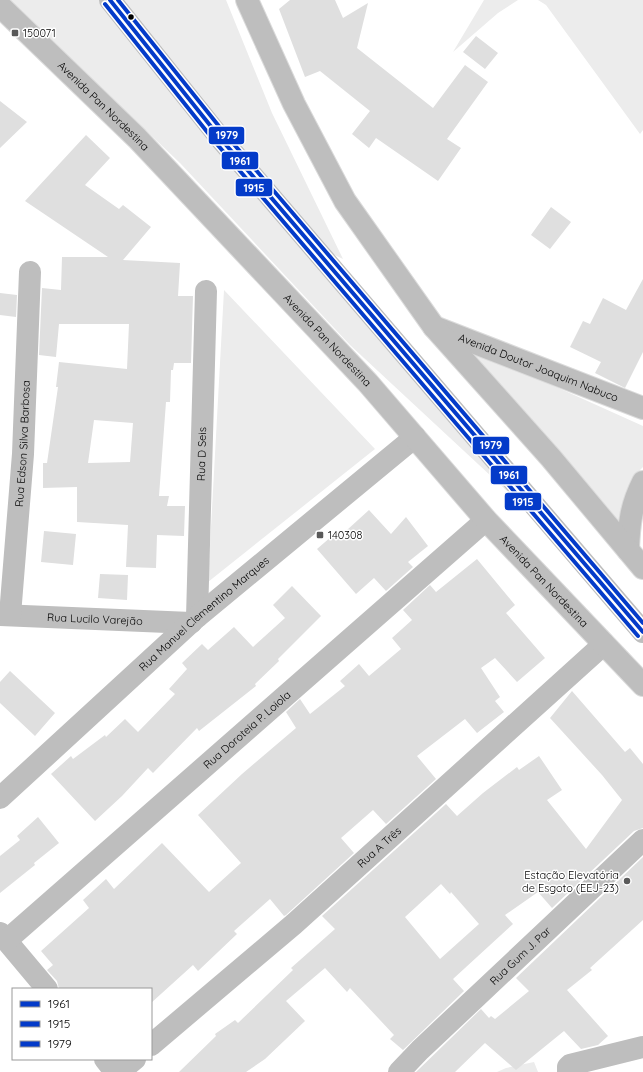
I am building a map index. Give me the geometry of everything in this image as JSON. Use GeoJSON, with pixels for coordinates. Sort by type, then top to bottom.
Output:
{"type":"FeatureCollection","features":[{"type":"Feature","properties":{"kind":"main road"},"geometry":{"type":"LineString","coordinates":[[110,0],[226,145],[643,632]]}},
{"type":"Feature","properties":{"kind":"main road"},"geometry":{"type":"LineString","coordinates":[[247,0],[294,104],[345,200],[434,327],[550,458],[643,568]]}},
{"type":"Feature","properties":{"kind":"main road","name":"Avenida Pan Nordestina"},"geometry":{"type":"LineString","coordinates":[[0,6],[137,138],[368,383],[486,520],[643,685]]}},
{"type":"Feature","properties":{"kind":"main road","name":"Rua Edson Silva Barbosa"},"geometry":{"type":"LineString","coordinates":[[5,615],[23,454],[30,272]]}},
{"type":"Feature","properties":{"kind":"main road","name":"Rua D Seis"},"geometry":{"type":"LineString","coordinates":[[194,620],[206,291]]}},
{"type":"Feature","properties":{"kind":"main road","name":"Avenida Doutor Joaquim Nabuco"},"geometry":{"type":"LineString","coordinates":[[434,327],[643,408]]}},
{"type":"Feature","properties":{"kind":"main road","name":"Rua Manuel Clementino Marques"},"geometry":{"type":"LineString","coordinates":[[0,798],[194,620],[415,437]]}},
{"type":"Feature","properties":{"kind":"main road"},"geometry":{"type":"LineString","coordinates":[[628,550],[628,524],[635,498],[643,482]]}},
{"type":"Feature","properties":{"kind":"main road","name":"Rua Doroteia P. Loiola"},"geometry":{"type":"LineString","coordinates":[[4,936],[486,520]]}},
{"type":"Feature","properties":{"kind":"main road","name":"Rua Lucilo Varejão"},"geometry":{"type":"LineString","coordinates":[[5,615],[194,620]]}},
{"type":"Feature","properties":{"kind":"main road","name":"Rua A Três"},"geometry":{"type":"LineString","coordinates":[[152,1044],[294,924],[604,644]]}},
{"type":"Feature","properties":{"kind":"main road","name":"Rua Gum J. Par"},"geometry":{"type":"LineString","coordinates":[[399,1072],[420,1050],[643,840]]}},
{"type":"Feature","properties":{"kind":"main road"},"geometry":{"type":"LineString","coordinates":[[4,936],[46,988]]}},
{"type":"Feature","properties":{"kind":"main road"},"geometry":{"type":"LineString","coordinates":[[568,1072],[568,1067],[570,1065],[643,1047]]}},
{"type":"Feature","properties":{"kind":"main road"},"geometry":{"type":"LineString","coordinates":[[106,1060],[115,1072]]}},
{"type":"Feature","properties":{"kind":"main road"},"geometry":{"type":"LineString","coordinates":[[119,1072],[134,1060]]}},
{"type":"Feature","properties":{"kind":"shaded area"},"geometry":{"type":"Polygon","coordinates":[[[9,0],[110,0],[579,558],[350,345],[180,163],[9,0]]]}},
{"type":"Feature","properties":{"kind":"shaded area"},"geometry":{"type":"Polygon","coordinates":[[[118,0],[226,0],[272,113],[343,259],[320,248],[118,0]]]}},
{"type":"Feature","properties":{"kind":"shaded area"},"geometry":{"type":"Polygon","coordinates":[[[484,0],[518,0],[498,13],[453,52],[484,0]]]}},
{"type":"Feature","properties":{"kind":"shaded area"},"geometry":{"type":"Polygon","coordinates":[[[538,0],[643,0],[643,130],[640,134],[546,5],[538,0]]]}},
{"type":"Feature","properties":{"kind":"shaded area"},"geometry":{"type":"Polygon","coordinates":[[[224,290],[375,449],[208,582],[224,290]]]}},
{"type":"Feature","properties":{"kind":"shaded area"},"geometry":{"type":"Polygon","coordinates":[[[476,351],[643,426],[643,467],[635,475],[618,528],[473,359],[476,351]]]}},
{"type":"Feature","properties":{"kind":"shaded area"},"geometry":{"type":"Polygon","coordinates":[[[534,1062],[538,1072],[497,1072],[506,1068],[534,1062]]]}},
{"type":"Feature","properties":{"kind":"building"},"geometry":{"type":"Polygon","coordinates":[[[290,0],[335,0],[343,18],[368,3],[357,48],[433,108],[465,65],[488,82],[447,139],[461,148],[438,181],[376,138],[369,148],[352,134],[370,111],[320,71],[305,77],[279,9],[290,0]]]}},
{"type":"Feature","properties":{"kind":"building"},"geometry":{"type":"Polygon","coordinates":[[[476,36],[498,53],[485,69],[463,52],[476,36]]]}},
{"type":"Feature","properties":{"kind":"building"},"geometry":{"type":"Polygon","coordinates":[[[0,101],[27,122],[0,148],[0,101]]]}},
{"type":"Feature","properties":{"kind":"building"},"geometry":{"type":"Polygon","coordinates":[[[86,135],[110,158],[85,185],[119,209],[123,205],[151,227],[123,260],[180,263],[178,296],[193,296],[191,363],[174,363],[173,370],[171,370],[170,402],[166,402],[159,496],[169,496],[167,506],[185,506],[184,536],[157,535],[156,568],[126,567],[128,525],[77,522],[77,487],[43,488],[43,463],[47,463],[58,387],[56,387],[59,362],[127,369],[129,324],[59,324],[56,357],[39,355],[42,288],[61,290],[62,257],[108,257],[25,201],[86,135]],[[94,420],[88,463],[130,462],[133,423],[94,420]]]}},
{"type":"Feature","properties":{"kind":"building"},"geometry":{"type":"Polygon","coordinates":[[[551,207],[571,222],[550,249],[531,235],[551,207]]]}},
{"type":"Feature","properties":{"kind":"building"},"geometry":{"type":"Polygon","coordinates":[[[643,279],[643,352],[625,388],[595,373],[601,362],[570,347],[583,321],[590,324],[603,298],[626,310],[643,279]]]}},
{"type":"Feature","properties":{"kind":"building"},"geometry":{"type":"Polygon","coordinates":[[[0,293],[17,295],[16,317],[0,315],[0,293]]]}},
{"type":"Feature","properties":{"kind":"building"},"geometry":{"type":"Polygon","coordinates":[[[369,510],[391,534],[406,517],[428,546],[408,562],[413,567],[386,591],[374,578],[356,594],[317,549],[332,536],[336,540],[369,510]]]}},
{"type":"Feature","properties":{"kind":"building"},"geometry":{"type":"Polygon","coordinates":[[[44,531],[76,534],[73,565],[41,562],[44,531]]]}},
{"type":"Feature","properties":{"kind":"building"},"geometry":{"type":"Polygon","coordinates":[[[477,559],[515,605],[506,613],[545,658],[517,682],[495,658],[481,668],[500,697],[495,701],[504,712],[477,733],[465,719],[417,756],[436,779],[386,824],[373,810],[341,838],[354,853],[286,915],[284,916],[270,899],[234,931],[237,934],[198,971],[193,965],[152,1002],[152,988],[59,988],[57,981],[47,970],[53,965],[41,951],[89,908],[83,900],[106,879],[114,889],[162,843],[209,892],[241,863],[198,815],[242,774],[296,728],[286,712],[300,699],[310,714],[345,686],[340,681],[359,664],[369,676],[401,649],[392,638],[412,620],[403,610],[430,585],[436,592],[477,559]]]}},
{"type":"Feature","properties":{"kind":"building"},"geometry":{"type":"Polygon","coordinates":[[[100,574],[128,575],[127,600],[98,598],[100,574]]]}},
{"type":"Feature","properties":{"kind":"building"},"geometry":{"type":"Polygon","coordinates":[[[292,586],[321,616],[278,659],[279,661],[255,684],[256,686],[199,731],[197,728],[153,773],[148,768],[122,796],[95,821],[51,774],[71,756],[73,759],[105,735],[106,737],[125,719],[138,732],[175,694],[169,689],[187,669],[182,663],[202,644],[208,650],[234,627],[253,647],[285,618],[273,605],[292,586]]]}},
{"type":"Feature","properties":{"kind":"building"},"geometry":{"type":"Polygon","coordinates":[[[10,671],[55,713],[35,736],[0,703],[0,682],[10,671]]]}},
{"type":"Feature","properties":{"kind":"building"},"geometry":{"type":"Polygon","coordinates":[[[572,691],[625,752],[630,748],[643,764],[643,828],[634,831],[552,908],[538,892],[505,915],[513,924],[453,979],[464,991],[403,1050],[390,1039],[394,1035],[350,988],[347,992],[325,968],[286,1001],[305,1021],[265,1059],[246,1072],[179,1072],[216,1036],[215,1034],[235,1020],[238,1023],[293,970],[291,968],[335,929],[322,916],[446,804],[457,816],[483,793],[517,767],[519,770],[539,756],[562,790],[547,800],[586,849],[622,800],[602,775],[550,718],[572,691]],[[441,884],[405,917],[440,959],[479,924],[451,892],[450,894],[441,884]]]}},
{"type":"Feature","properties":{"kind":"building"},"geometry":{"type":"Polygon","coordinates":[[[38,817],[59,843],[34,863],[35,865],[0,893],[0,856],[20,840],[17,836],[38,817]]]}},
{"type":"Feature","properties":{"kind":"building"},"geometry":{"type":"Polygon","coordinates":[[[643,857],[643,920],[590,968],[592,970],[567,990],[608,1036],[598,1045],[581,1049],[564,1031],[516,1070],[485,1043],[455,1072],[416,1072],[481,1009],[489,1018],[491,1016],[495,1019],[529,991],[516,978],[643,857]]]}},
{"type":"Feature","properties":{"kind":"transit line","name":"1961"},"geometry":{"type":"LineString","coordinates":[[110,0],[221,139],[643,632]]}},
{"type":"Feature","properties":{"kind":"transit line","name":"1979"},"geometry":{"type":"LineString","coordinates":[[118,0],[226,135],[643,623]]}},
{"type":"Feature","properties":{"kind":"transit line","name":"1915"},"geometry":{"type":"LineString","coordinates":[[105,4],[216,143],[638,636]]}},
{"type":"Feature","properties":{"kind":"place","name":"150071"},"geometry":{"type":"Point","coordinates":[15,33]}},
{"type":"Feature","properties":{"kind":"place","name":"140308"},"geometry":{"type":"Point","coordinates":[320,535]}},
{"type":"Feature","properties":{"kind":"place","name":"Estação Elevatória de Esgoto (EEJ-23)"},"geometry":{"type":"Point","coordinates":[627,881]}}]}
